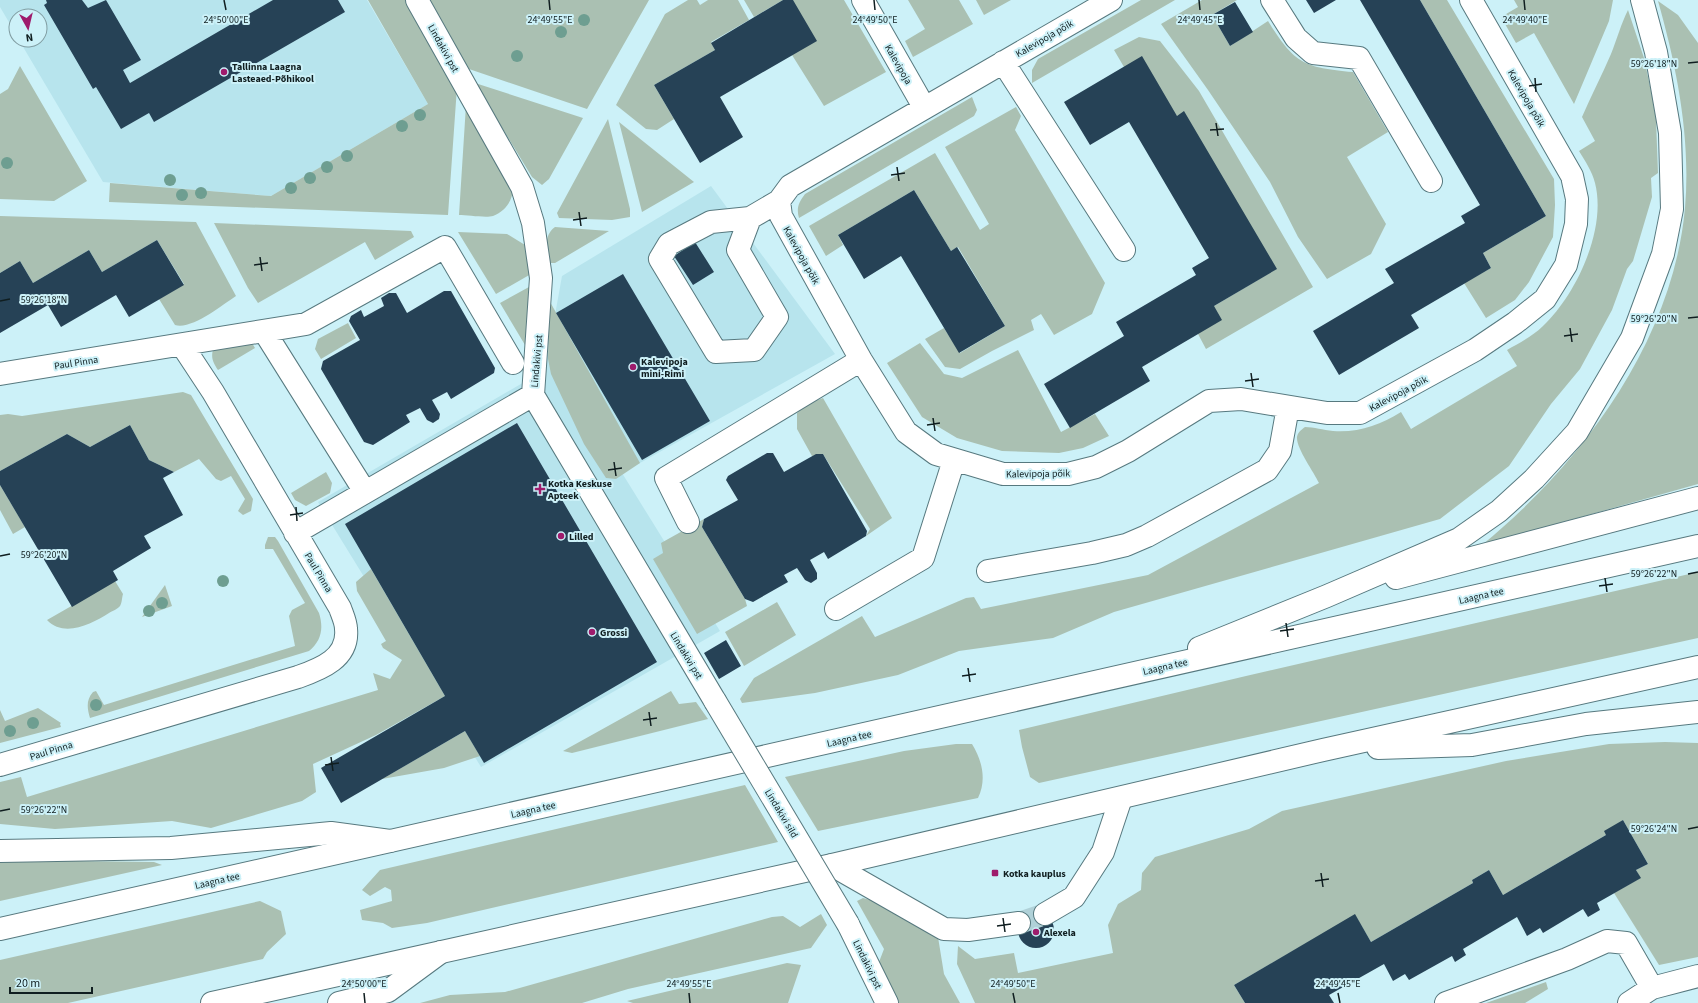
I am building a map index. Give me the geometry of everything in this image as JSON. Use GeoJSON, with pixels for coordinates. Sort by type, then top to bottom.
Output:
{"type":"FeatureCollection","features":[{"type":"Feature","properties":{"kind":"main road","name":"Lindakivi pst"},"geometry":{"type":"LineString","coordinates":[[417,0],[522,187],[533,223],[540,260],[541,278],[533,395],[715,701]]}},
{"type":"Feature","properties":{"kind":"main road","name":"Kalevipoja"},"geometry":{"type":"LineString","coordinates":[[863,0],[924,107]]}},
{"type":"Feature","properties":{"kind":"main road","name":"Kalevipoja põik"},"geometry":{"type":"LineString","coordinates":[[1111,0],[790,186],[779,201],[781,216],[862,360],[906,432],[936,454],[1003,474],[1068,474],[1096,467],[1128,451],[1210,401],[1241,399],[1327,413],[1360,413],[1475,350],[1515,323],[1545,299],[1566,264],[1576,224],[1577,200],[1572,176],[1471,0]]}},
{"type":"Feature","properties":{"kind":"main road"},"geometry":{"type":"LineString","coordinates":[[1272,0],[1296,38],[1313,52],[1359,58],[1431,181]]}},
{"type":"Feature","properties":{"kind":"main road"},"geometry":{"type":"LineString","coordinates":[[1135,673],[1327,596],[1459,539],[1499,511],[1534,479],[1577,432],[1632,338],[1663,254],[1672,209],[1670,133],[1656,52],[1642,0]]}},
{"type":"Feature","properties":{"kind":"main road"},"geometry":{"type":"LineString","coordinates":[[1003,62],[1124,250]]}},
{"type":"Feature","properties":{"kind":"main road"},"geometry":{"type":"LineString","coordinates":[[750,218],[738,250],[777,317],[754,350],[716,352],[660,260],[669,244],[711,222],[750,218],[779,201]]}},
{"type":"Feature","properties":{"kind":"main road"},"geometry":{"type":"LineString","coordinates":[[182,345],[306,324],[445,248],[514,363]]}},
{"type":"Feature","properties":{"kind":"main road"},"geometry":{"type":"LineString","coordinates":[[264,331],[365,492]]}},
{"type":"Feature","properties":{"kind":"main road","name":"Paul Pinna"},"geometry":{"type":"LineString","coordinates":[[0,374],[182,345],[213,392],[340,608],[346,629],[342,650],[324,668],[0,765]]}},
{"type":"Feature","properties":{"kind":"main road"},"geometry":{"type":"LineString","coordinates":[[688,522],[666,478],[862,360]]}},
{"type":"Feature","properties":{"kind":"main road"},"geometry":{"type":"LineString","coordinates":[[296,533],[533,395]]}},
{"type":"Feature","properties":{"kind":"main road"},"geometry":{"type":"LineString","coordinates":[[988,571],[1092,553],[1126,545],[1147,536],[1267,470],[1280,451],[1288,407]]}},
{"type":"Feature","properties":{"kind":"main road"},"geometry":{"type":"LineString","coordinates":[[836,609],[923,558],[954,460]]}},
{"type":"Feature","properties":{"kind":"main road"},"geometry":{"type":"LineString","coordinates":[[1327,596],[1698,498]]}},
{"type":"Feature","properties":{"kind":"main road","name":"Laagna tee"},"geometry":{"type":"LineString","coordinates":[[0,929],[1698,546]]}},
{"type":"Feature","properties":{"kind":"main road"},"geometry":{"type":"LineString","coordinates":[[212,1003],[832,865],[1323,750],[1698,667]]}},
{"type":"Feature","properties":{"kind":"main road","name":"Lindakivi sild"},"geometry":{"type":"LineString","coordinates":[[715,701],[848,924]]}},
{"type":"Feature","properties":{"kind":"main road"},"geometry":{"type":"LineString","coordinates":[[1323,750],[1472,745],[1586,724],[1698,712]]}},
{"type":"Feature","properties":{"kind":"main road"},"geometry":{"type":"LineString","coordinates":[[1045,914],[1074,897],[1103,852],[1121,798]]}},
{"type":"Feature","properties":{"kind":"main road"},"geometry":{"type":"LineString","coordinates":[[0,851],[171,848],[331,833],[391,841]]}},
{"type":"Feature","properties":{"kind":"main road"},"geometry":{"type":"LineString","coordinates":[[832,865],[944,929],[968,930],[1019,923]]}},
{"type":"Feature","properties":{"kind":"main road","name":"Lindakivi pst"},"geometry":{"type":"LineString","coordinates":[[848,924],[887,1003]]}},
{"type":"Feature","properties":{"kind":"main road"},"geometry":{"type":"LineString","coordinates":[[1446,1003],[1567,960],[1607,941],[1626,943],[1652,988]]}},
{"type":"Feature","properties":{"kind":"main road"},"geometry":{"type":"LineString","coordinates":[[339,1003],[388,991],[441,952]]}},
{"type":"Feature","properties":{"kind":"main road"},"geometry":{"type":"LineString","coordinates":[[1629,1003],[1652,988],[1698,976]]}},
{"type":"Feature","properties":{"kind":"shaded area","name":"Tallinna Laagna Lasteaed-Põhikool"},"geometry":{"type":"Polygon","coordinates":[[[0,0],[367,0],[428,104],[271,196],[103,182],[24,48],[48,48],[48,8],[8,8],[8,20],[0,7],[0,0]]]}},
{"type":"Feature","properties":{"kind":"shaded area"},"geometry":{"type":"Polygon","coordinates":[[[711,186],[835,354],[622,473],[720,631],[481,767],[318,502],[526,381],[548,354],[562,276],[711,186]]]}},
{"type":"Feature","properties":{"kind":"green space"},"geometry":{"type":"Polygon","coordinates":[[[368,0],[407,0],[457,87],[448,215],[109,202],[110,183],[271,196],[428,104],[368,0]]]}},
{"type":"Feature","properties":{"kind":"green space"},"geometry":{"type":"Polygon","coordinates":[[[430,0],[649,0],[587,109],[469,69],[430,0]]]}},
{"type":"Feature","properties":{"kind":"green space"},"geometry":{"type":"Polygon","coordinates":[[[688,0],[697,0],[700,5],[708,0],[738,0],[749,20],[711,42],[715,50],[654,85],[674,119],[657,130],[646,129],[616,105],[665,14],[688,0]]]}},
{"type":"Feature","properties":{"kind":"green space"},"geometry":{"type":"Polygon","coordinates":[[[744,0],[783,0],[754,17],[744,0]]]}},
{"type":"Feature","properties":{"kind":"green space"},"geometry":{"type":"Polygon","coordinates":[[[793,0],[844,0],[886,72],[824,106],[792,55],[793,0]]]}},
{"type":"Feature","properties":{"kind":"green space"},"geometry":{"type":"Polygon","coordinates":[[[908,0],[959,0],[973,24],[913,57],[905,41],[925,29],[908,0]]]}},
{"type":"Feature","properties":{"kind":"green space"},"geometry":{"type":"Polygon","coordinates":[[[976,0],[1011,0],[984,15],[976,0]]]}},
{"type":"Feature","properties":{"kind":"green space"},"geometry":{"type":"Polygon","coordinates":[[[1141,0],[1175,0],[1032,83],[1032,70],[1038,59],[1141,0]]]}},
{"type":"Feature","properties":{"kind":"green space"},"geometry":{"type":"Polygon","coordinates":[[[1202,0],[1237,0],[1212,15],[1230,46],[1268,21],[1286,46],[1302,61],[1322,68],[1353,72],[1388,132],[1347,157],[1386,224],[1371,254],[1327,279],[1298,237],[1270,182],[1208,90],[1161,24],[1202,0]]]}},
{"type":"Feature","properties":{"kind":"green space"},"geometry":{"type":"Polygon","coordinates":[[[1420,0],[1447,0],[1554,179],[1555,205],[1553,237],[1529,282],[1515,300],[1486,318],[1464,283],[1491,268],[1483,253],[1546,216],[1420,0]]]}},
{"type":"Feature","properties":{"kind":"green space"},"geometry":{"type":"Polygon","coordinates":[[[1514,0],[1613,0],[1609,21],[1574,104],[1534,33],[1516,43],[1501,17],[1518,7],[1514,0]]]}},
{"type":"Feature","properties":{"kind":"green space"},"geometry":{"type":"Polygon","coordinates":[[[1658,1],[1678,15],[1698,43],[1698,484],[1482,545],[1519,512],[1554,476],[1587,437],[1616,396],[1642,351],[1662,305],[1677,257],[1685,208],[1686,156],[1681,103],[1671,52],[1658,1]]]}},
{"type":"Feature","properties":{"kind":"green space"},"geometry":{"type":"Polygon","coordinates":[[[1628,10],[1644,58],[1656,119],[1658,173],[1651,178],[1652,197],[1633,261],[1627,269],[1612,310],[1580,369],[1551,404],[1509,466],[1440,519],[1114,612],[1053,638],[959,651],[898,675],[815,693],[742,703],[740,699],[754,678],[862,616],[875,637],[966,598],[974,597],[981,609],[1148,575],[1319,483],[1297,442],[1298,434],[1305,427],[1333,431],[1351,431],[1385,421],[1401,412],[1411,429],[1517,366],[1507,350],[1535,333],[1555,313],[1567,297],[1577,279],[1593,240],[1597,220],[1598,201],[1594,179],[1579,151],[1595,141],[1582,117],[1611,54],[1628,10]]]}},
{"type":"Feature","properties":{"kind":"green space"},"geometry":{"type":"Polygon","coordinates":[[[1139,37],[1160,41],[1199,91],[1313,287],[1206,349],[1198,334],[1214,306],[1276,269],[1177,116],[1124,67],[1114,50],[1139,37]]]}},
{"type":"Feature","properties":{"kind":"green space"},"geometry":{"type":"Polygon","coordinates":[[[20,66],[87,181],[54,201],[0,199],[0,94],[8,89],[20,66]]]}},
{"type":"Feature","properties":{"kind":"green space"},"geometry":{"type":"Polygon","coordinates":[[[475,83],[583,118],[549,179],[542,185],[532,177],[475,83]]]}},
{"type":"Feature","properties":{"kind":"green space"},"geometry":{"type":"Polygon","coordinates":[[[972,97],[977,110],[974,116],[799,218],[799,205],[805,194],[972,97]]]}},
{"type":"Feature","properties":{"kind":"green space"},"geometry":{"type":"Polygon","coordinates":[[[466,105],[513,187],[512,196],[505,208],[498,214],[490,217],[459,215],[466,105]]]}},
{"type":"Feature","properties":{"kind":"green space"},"geometry":{"type":"Polygon","coordinates":[[[1016,107],[1021,116],[1015,130],[1105,283],[1092,314],[1054,335],[1041,314],[1031,320],[1034,330],[960,369],[945,367],[925,339],[944,328],[960,353],[1005,326],[958,247],[951,251],[914,190],[838,235],[843,245],[826,256],[809,226],[935,153],[980,230],[989,224],[945,147],[1016,107]]]}},
{"type":"Feature","properties":{"kind":"green space"},"geometry":{"type":"Polygon","coordinates":[[[608,119],[630,209],[630,217],[612,220],[559,218],[557,213],[608,119]]]}},
{"type":"Feature","properties":{"kind":"green space"},"geometry":{"type":"Polygon","coordinates":[[[619,122],[694,182],[642,212],[619,122]]]}},
{"type":"Feature","properties":{"kind":"green space"},"geometry":{"type":"Polygon","coordinates":[[[0,216],[196,222],[236,296],[207,316],[190,324],[182,326],[175,325],[159,299],[184,284],[157,240],[102,272],[89,250],[33,283],[20,261],[0,273],[0,216]]]}},
{"type":"Feature","properties":{"kind":"green space"},"geometry":{"type":"Polygon","coordinates":[[[214,223],[411,231],[414,237],[375,260],[365,242],[258,303],[248,288],[214,223]]]}},
{"type":"Feature","properties":{"kind":"green space"},"geometry":{"type":"Polygon","coordinates":[[[555,227],[609,231],[555,263],[549,263],[547,239],[555,227]]]}},
{"type":"Feature","properties":{"kind":"green space"},"geometry":{"type":"Polygon","coordinates":[[[458,232],[507,234],[525,245],[535,262],[531,274],[496,294],[458,232]]]}},
{"type":"Feature","properties":{"kind":"green space"},"geometry":{"type":"Polygon","coordinates":[[[529,287],[528,350],[500,303],[529,287]]]}},
{"type":"Feature","properties":{"kind":"green space"},"geometry":{"type":"Polygon","coordinates":[[[549,300],[640,463],[616,479],[606,478],[584,444],[551,374],[548,359],[549,300]]]}},
{"type":"Feature","properties":{"kind":"green space"},"geometry":{"type":"Polygon","coordinates":[[[348,323],[356,338],[321,359],[315,349],[318,339],[348,323]]]}},
{"type":"Feature","properties":{"kind":"green space"},"geometry":{"type":"Polygon","coordinates":[[[252,343],[255,348],[218,370],[212,354],[214,347],[252,343]]]}},
{"type":"Feature","properties":{"kind":"green space"},"geometry":{"type":"Polygon","coordinates":[[[920,343],[944,374],[962,378],[1018,350],[1061,432],[1095,414],[1109,436],[1083,448],[1059,453],[1002,451],[957,438],[922,417],[887,363],[920,343]]]}},
{"type":"Feature","properties":{"kind":"green space"},"geometry":{"type":"Polygon","coordinates":[[[183,392],[191,395],[253,499],[251,511],[243,515],[238,511],[245,499],[231,476],[221,481],[216,479],[199,459],[174,472],[149,460],[130,425],[90,447],[67,434],[0,471],[0,415],[8,414],[22,416],[183,392]]]}},
{"type":"Feature","properties":{"kind":"green space"},"geometry":{"type":"Polygon","coordinates":[[[823,398],[892,518],[866,536],[870,529],[823,454],[812,456],[797,429],[797,413],[807,404],[823,398]]]}},
{"type":"Feature","properties":{"kind":"green space"},"geometry":{"type":"Polygon","coordinates":[[[326,472],[332,483],[330,493],[306,506],[295,500],[291,493],[326,472]]]}},
{"type":"Feature","properties":{"kind":"green space"},"geometry":{"type":"Polygon","coordinates":[[[0,485],[25,527],[13,534],[0,510],[0,485]]]}},
{"type":"Feature","properties":{"kind":"green space"},"geometry":{"type":"Polygon","coordinates":[[[704,519],[702,527],[745,599],[747,606],[697,634],[653,559],[663,553],[661,543],[704,519]]]}},
{"type":"Feature","properties":{"kind":"green space"},"geometry":{"type":"Polygon","coordinates":[[[268,537],[275,537],[278,541],[319,613],[321,629],[319,639],[313,647],[309,651],[90,718],[88,704],[89,698],[93,692],[96,691],[104,705],[295,646],[289,616],[292,610],[305,603],[273,549],[265,549],[268,537]]]}},
{"type":"Feature","properties":{"kind":"green space"},"geometry":{"type":"Polygon","coordinates":[[[371,569],[445,696],[376,735],[313,764],[316,792],[302,801],[211,828],[172,821],[55,829],[0,824],[0,782],[21,777],[27,797],[378,690],[373,673],[390,679],[402,660],[383,648],[381,644],[386,641],[357,591],[356,582],[371,569]]]}},
{"type":"Feature","properties":{"kind":"green space"},"geometry":{"type":"Polygon","coordinates":[[[1698,572],[1698,638],[1039,783],[1030,777],[1019,730],[1698,572]]]}},
{"type":"Feature","properties":{"kind":"green space"},"geometry":{"type":"Polygon","coordinates":[[[115,581],[123,594],[121,605],[118,608],[86,625],[70,629],[61,628],[47,620],[115,581]]]}},
{"type":"Feature","properties":{"kind":"green space"},"geometry":{"type":"Polygon","coordinates":[[[165,585],[172,606],[142,617],[165,585]]]}},
{"type":"Feature","properties":{"kind":"green space"},"geometry":{"type":"Polygon","coordinates":[[[777,602],[796,635],[744,666],[725,632],[777,602]]]}},
{"type":"Feature","properties":{"kind":"green space"},"geometry":{"type":"Polygon","coordinates":[[[671,691],[679,704],[696,702],[708,719],[572,753],[563,751],[671,691]]]}},
{"type":"Feature","properties":{"kind":"green space"},"geometry":{"type":"Polygon","coordinates":[[[38,708],[61,723],[61,727],[0,743],[0,710],[5,721],[38,708]]]}},
{"type":"Feature","properties":{"kind":"green space"},"geometry":{"type":"Polygon","coordinates":[[[465,731],[480,756],[444,768],[382,779],[465,731]]]}},
{"type":"Feature","properties":{"kind":"green space"},"geometry":{"type":"Polygon","coordinates":[[[1665,742],[1698,743],[1698,957],[1659,965],[1614,893],[1640,878],[1636,870],[1648,864],[1623,820],[1606,835],[1503,895],[1489,870],[1472,880],[1473,883],[1371,942],[1355,915],[1234,985],[1245,1003],[975,1003],[957,964],[958,946],[975,959],[1014,953],[1018,973],[1113,953],[1108,925],[1118,904],[1141,890],[1142,873],[1155,857],[1249,829],[1282,811],[1506,761],[1609,744],[1665,742]]]}},
{"type":"Feature","properties":{"kind":"green space"},"geometry":{"type":"Polygon","coordinates":[[[956,744],[972,744],[981,763],[983,777],[981,791],[978,798],[818,831],[785,777],[904,751],[956,744]]]}},
{"type":"Feature","properties":{"kind":"green space"},"geometry":{"type":"Polygon","coordinates":[[[745,785],[778,842],[427,923],[392,928],[383,923],[362,920],[360,910],[392,901],[391,890],[385,887],[370,896],[362,890],[380,870],[745,785]]]}},
{"type":"Feature","properties":{"kind":"green space"},"geometry":{"type":"Polygon","coordinates":[[[0,860],[154,862],[162,865],[0,901],[0,860]]]}},
{"type":"Feature","properties":{"kind":"green space"},"geometry":{"type":"Polygon","coordinates":[[[863,898],[874,901],[938,937],[944,974],[960,1003],[899,1003],[879,962],[884,949],[857,901],[863,898]]]}},
{"type":"Feature","properties":{"kind":"green space"},"geometry":{"type":"Polygon","coordinates":[[[260,901],[281,911],[286,934],[267,952],[263,959],[68,1003],[0,1003],[0,960],[260,901]]]}},
{"type":"Feature","properties":{"kind":"green space"},"geometry":{"type":"Polygon","coordinates":[[[821,914],[827,925],[811,948],[628,989],[582,1003],[420,1003],[450,995],[505,992],[772,917],[783,916],[800,927],[821,914]]]}},
{"type":"Feature","properties":{"kind":"green space"},"geometry":{"type":"Polygon","coordinates":[[[787,963],[801,965],[788,1003],[633,1003],[627,1001],[787,963]]]}},
{"type":"Feature","properties":{"kind":"green space"},"geometry":{"type":"Polygon","coordinates":[[[1546,982],[1548,989],[1525,1003],[1486,1003],[1546,982]]]}},
{"type":"Feature","properties":{"kind":"building"},"geometry":{"type":"Polygon","coordinates":[[[46,0],[82,0],[88,8],[106,0],[141,60],[123,70],[130,83],[273,0],[338,0],[345,12],[154,122],[149,113],[121,129],[96,87],[93,89],[48,12],[48,8],[46,8],[44,5],[47,3],[46,0]]]}},
{"type":"Feature","properties":{"kind":"building"},"geometry":{"type":"Polygon","coordinates":[[[783,0],[793,0],[817,41],[720,97],[743,137],[700,163],[654,85],[715,50],[711,43],[783,0]]]}},
{"type":"Feature","properties":{"kind":"building"},"geometry":{"type":"Polygon","coordinates":[[[1306,0],[1336,0],[1314,13],[1306,0]]]}},
{"type":"Feature","properties":{"kind":"building"},"geometry":{"type":"Polygon","coordinates":[[[1360,0],[1420,0],[1546,216],[1483,253],[1491,268],[1411,315],[1419,328],[1339,375],[1313,331],[1394,283],[1385,269],[1465,223],[1461,216],[1480,205],[1360,0]]]}},
{"type":"Feature","properties":{"kind":"building"},"geometry":{"type":"Polygon","coordinates":[[[1235,2],[1253,32],[1230,46],[1212,15],[1235,2]]]}},
{"type":"Feature","properties":{"kind":"building"},"geometry":{"type":"Polygon","coordinates":[[[1142,56],[1177,116],[1184,111],[1277,269],[1214,306],[1222,320],[1142,367],[1150,381],[1070,428],[1044,384],[1124,336],[1116,322],[1196,275],[1192,268],[1209,258],[1129,122],[1090,145],[1064,102],[1142,56]]]}},
{"type":"Feature","properties":{"kind":"building"},"geometry":{"type":"Polygon","coordinates":[[[914,190],[951,251],[957,247],[1005,326],[959,353],[901,256],[864,279],[838,235],[914,190]]]}},
{"type":"Feature","properties":{"kind":"building"},"geometry":{"type":"Polygon","coordinates":[[[157,240],[184,285],[129,317],[116,295],[61,327],[48,305],[0,333],[0,273],[20,261],[33,283],[89,250],[102,272],[157,240]]]}},
{"type":"Feature","properties":{"kind":"building"},"geometry":{"type":"Polygon","coordinates":[[[695,242],[714,272],[693,285],[674,256],[695,242]]]}},
{"type":"Feature","properties":{"kind":"building","name":"Kalevipoja mini-Rimi"},"geometry":{"type":"Polygon","coordinates":[[[623,274],[710,421],[642,460],[556,313],[623,274]]]}},
{"type":"Feature","properties":{"kind":"building"},"geometry":{"type":"Polygon","coordinates":[[[444,291],[451,291],[495,368],[494,373],[451,399],[447,392],[432,400],[440,414],[439,419],[433,423],[427,420],[420,408],[406,415],[410,422],[373,445],[364,442],[321,369],[323,361],[360,340],[349,321],[351,316],[361,310],[364,317],[384,306],[381,298],[389,293],[396,293],[407,313],[444,291]]]}},
{"type":"Feature","properties":{"kind":"building"},"geometry":{"type":"Polygon","coordinates":[[[517,423],[657,662],[484,763],[465,731],[341,803],[321,768],[445,696],[345,524],[517,423]]]}},
{"type":"Feature","properties":{"kind":"building"},"geometry":{"type":"Polygon","coordinates":[[[130,425],[149,460],[174,472],[163,478],[183,515],[144,536],[151,548],[113,571],[118,580],[72,607],[0,485],[0,471],[67,434],[90,447],[130,425]]]}},
{"type":"Feature","properties":{"kind":"building"},"geometry":{"type":"Polygon","coordinates":[[[767,453],[773,453],[784,472],[816,454],[823,454],[867,531],[866,536],[828,559],[824,552],[810,560],[817,573],[817,579],[811,583],[805,580],[797,568],[784,575],[788,582],[753,602],[745,599],[702,527],[704,519],[738,500],[726,480],[728,476],[767,453]]]}},
{"type":"Feature","properties":{"kind":"building"},"geometry":{"type":"Polygon","coordinates":[[[726,640],[741,666],[719,679],[704,653],[726,640]]]}},
{"type":"Feature","properties":{"kind":"building"},"geometry":{"type":"Polygon","coordinates":[[[1623,820],[1648,864],[1636,870],[1641,878],[1597,903],[1600,910],[1588,917],[1583,909],[1543,933],[1540,928],[1527,936],[1517,917],[1463,949],[1466,955],[1455,962],[1452,956],[1409,980],[1405,974],[1393,981],[1384,964],[1329,995],[1334,1003],[1245,1003],[1234,985],[1355,914],[1371,942],[1473,883],[1472,880],[1489,870],[1503,895],[1606,835],[1604,831],[1623,820]]]}},
{"type":"Feature","properties":{"kind":"building","name":"Alexela"},"geometry":{"type":"Polygon","coordinates":[[[1040,912],[1049,917],[1053,923],[1053,937],[1049,943],[1040,948],[1032,948],[1023,943],[1019,937],[1018,926],[1023,917],[1029,913],[1040,912]]]}},
{"type":"Feature","properties":{"kind":"tunnel"},"geometry":{"type":"LineString","coordinates":[[1019,923],[1045,914]]}},
{"type":"Feature","properties":{"kind":"place","name":"Tallinna Laagna Lasteaed-Põhikool"},"geometry":{"type":"Point","coordinates":[224,72]}},
{"type":"Feature","properties":{"kind":"place","name":"Kalevipoja mini-Rimi"},"geometry":{"type":"Point","coordinates":[633,367]}},
{"type":"Feature","properties":{"kind":"place","name":"Kotka Keskuse Apteek"},"geometry":{"type":"Point","coordinates":[540,489]}},
{"type":"Feature","properties":{"kind":"place","name":"Lilled"},"geometry":{"type":"Point","coordinates":[561,536]}},
{"type":"Feature","properties":{"kind":"place","name":"Grossi"},"geometry":{"type":"Point","coordinates":[592,632]}},
{"type":"Feature","properties":{"kind":"place","name":"Kotka kauplus"},"geometry":{"type":"Point","coordinates":[995,873]}},
{"type":"Feature","properties":{"kind":"place","name":"Alexela"},"geometry":{"type":"Point","coordinates":[1036,932]}}]}
